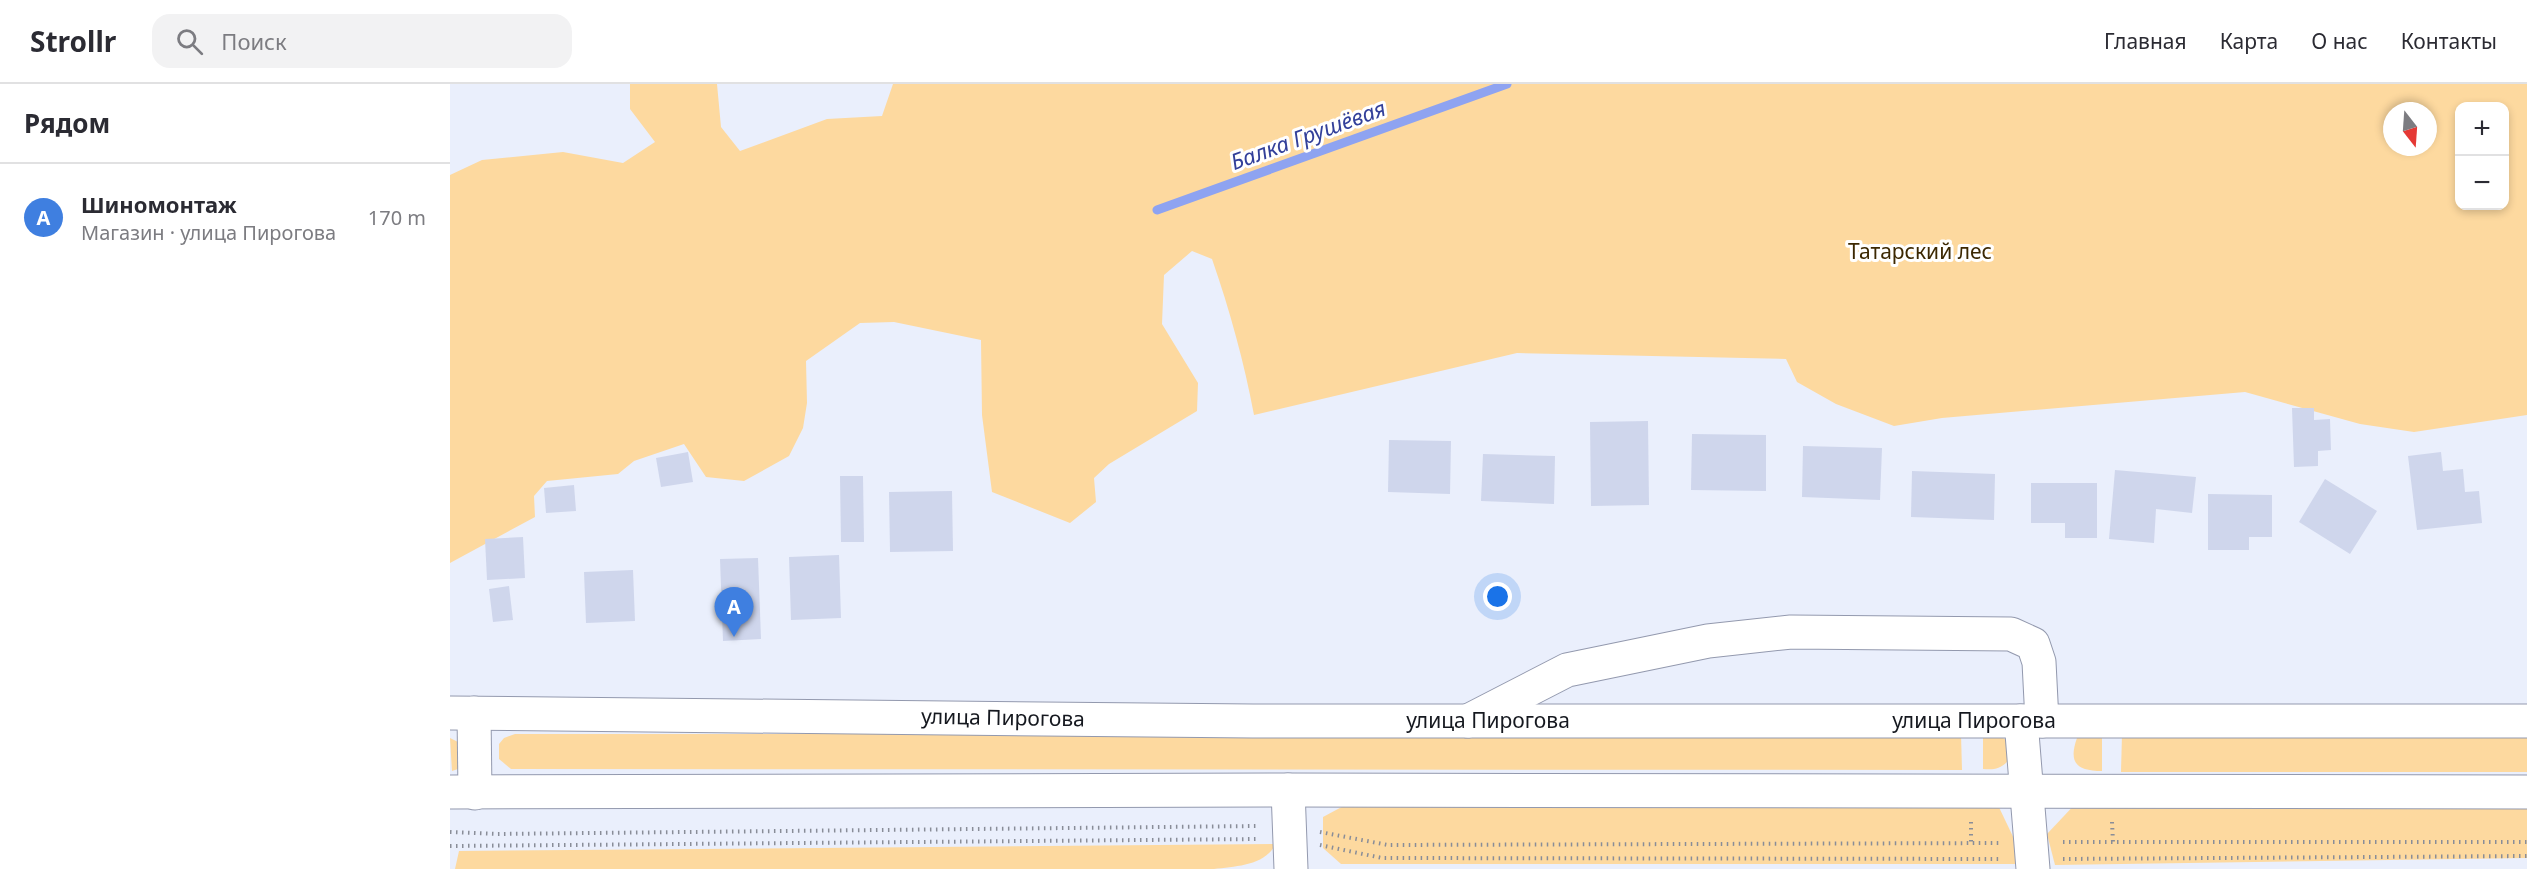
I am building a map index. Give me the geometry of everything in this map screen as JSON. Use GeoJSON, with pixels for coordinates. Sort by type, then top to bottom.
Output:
{"type":"FeatureCollection","features":[{"type":"Feature","properties":{"kind":"main road"},"geometry":{"type":"LineString","coordinates":[[1468,721],[1567,670],[1708,640],[1791,632],[2011,634],[2033,644],[2039,662],[2026,792],[2031,857]]}},
{"type":"Feature","properties":{"kind":"main road","name":"улица Пирогова"},"geometry":{"type":"LineString","coordinates":[[462,713],[1253,721],[2336,723],[2527,721]]}},
{"type":"Feature","properties":{"kind":"main road"},"geometry":{"type":"LineString","coordinates":[[462,713],[462,793],[1288,790],[2527,792]]}},
{"type":"Feature","properties":{"kind":"main road"},"geometry":{"type":"LineString","coordinates":[[1288,790],[1289,844]]}},
{"type":"Feature","properties":{"kind":"path"},"geometry":{"type":"LineString","coordinates":[[450,832],[1388,845],[2031,857],[2527,842]]}},
{"type":"Feature","properties":{"kind":"path"},"geometry":{"type":"LineString","coordinates":[[450,846],[1289,844],[1382,858],[2527,856]]}},
{"type":"Feature","properties":{"kind":"green space","name":"Татарский лес"},"geometry":{"type":"Polygon","coordinates":[[[630,84],[717,84],[721,127],[740,151],[827,119],[882,116],[893,84],[2527,84],[2527,415],[2414,432],[2360,424],[2245,392],[1942,418],[1894,426],[1836,404],[1797,382],[1786,359],[1517,353],[1254,415],[1236,337],[1212,259],[1192,251],[1164,275],[1162,324],[1198,383],[1197,411],[1109,464],[1094,478],[1096,502],[1070,523],[992,492],[982,415],[981,340],[894,322],[860,323],[806,361],[807,403],[803,428],[789,456],[744,481],[706,477],[684,444],[634,461],[618,474],[547,481],[534,496],[535,517],[450,563],[450,175],[482,160],[563,152],[623,163],[655,142],[630,109],[630,84]]]}},
{"type":"Feature","properties":{"kind":"green space"},"geometry":{"type":"Polygon","coordinates":[[[2102,732],[2102,771],[2081,767],[2074,759],[2077,738],[2087,733],[2102,732]]]}},
{"type":"Feature","properties":{"kind":"green space"},"geometry":{"type":"Polygon","coordinates":[[[1983,733],[1997,734],[2009,742],[2008,761],[1994,769],[1983,769],[1983,733]]]}},
{"type":"Feature","properties":{"kind":"green space"},"geometry":{"type":"Polygon","coordinates":[[[2527,733],[2527,772],[2121,772],[2122,734],[2527,733]]]}},
{"type":"Feature","properties":{"kind":"green space"},"geometry":{"type":"Polygon","coordinates":[[[515,734],[1961,734],[1962,770],[511,769],[499,759],[499,744],[504,738],[515,734]]]}},
{"type":"Feature","properties":{"kind":"green space"},"geometry":{"type":"Polygon","coordinates":[[[450,738],[460,743],[463,764],[452,771],[450,738]]]}},
{"type":"Feature","properties":{"kind":"green space"},"geometry":{"type":"Polygon","coordinates":[[[2079,800],[2527,800],[2527,858],[2055,865],[2047,834],[2079,800]]]}},
{"type":"Feature","properties":{"kind":"green space"},"geometry":{"type":"Polygon","coordinates":[[[1996,801],[2017,845],[2015,864],[1341,864],[1323,848],[1323,817],[1351,802],[1996,801]]]}},
{"type":"Feature","properties":{"kind":"green space"},"geometry":{"type":"Polygon","coordinates":[[[1276,844],[1271,851],[1257,861],[1240,866],[1214,869],[455,869],[459,851],[1276,844]]]}},
{"type":"Feature","properties":{"kind":"building"},"geometry":{"type":"Polygon","coordinates":[[[2292,408],[2314,408],[2314,420],[2330,419],[2331,450],[2318,451],[2318,466],[2294,467],[2292,408]]]}},
{"type":"Feature","properties":{"kind":"building"},"geometry":{"type":"Polygon","coordinates":[[[1648,421],[1649,505],[1591,506],[1590,422],[1648,421]]]}},
{"type":"Feature","properties":{"kind":"building"},"geometry":{"type":"Polygon","coordinates":[[[1692,434],[1766,435],[1766,491],[1691,490],[1692,434]]]}},
{"type":"Feature","properties":{"kind":"building"},"geometry":{"type":"Polygon","coordinates":[[[1389,440],[1451,441],[1450,494],[1388,492],[1389,440]]]}},
{"type":"Feature","properties":{"kind":"building"},"geometry":{"type":"Polygon","coordinates":[[[1803,446],[1882,448],[1880,500],[1802,497],[1803,446]]]}},
{"type":"Feature","properties":{"kind":"building"},"geometry":{"type":"Polygon","coordinates":[[[688,452],[693,482],[661,487],[656,458],[688,452]]]}},
{"type":"Feature","properties":{"kind":"building"},"geometry":{"type":"Polygon","coordinates":[[[2441,452],[2443,471],[2463,469],[2465,492],[2479,491],[2482,523],[2417,530],[2408,456],[2441,452]]]}},
{"type":"Feature","properties":{"kind":"building"},"geometry":{"type":"Polygon","coordinates":[[[1483,454],[1555,456],[1554,504],[1481,501],[1483,454]]]}},
{"type":"Feature","properties":{"kind":"building"},"geometry":{"type":"Polygon","coordinates":[[[2115,470],[2196,477],[2192,513],[2156,509],[2154,543],[2109,539],[2115,470]]]}},
{"type":"Feature","properties":{"kind":"building"},"geometry":{"type":"Polygon","coordinates":[[[1912,471],[1995,474],[1994,520],[1911,517],[1912,471]]]}},
{"type":"Feature","properties":{"kind":"building"},"geometry":{"type":"Polygon","coordinates":[[[840,476],[863,476],[864,542],[841,542],[840,476]]]}},
{"type":"Feature","properties":{"kind":"building"},"geometry":{"type":"Polygon","coordinates":[[[2325,479],[2377,511],[2350,554],[2299,522],[2325,479]]]}},
{"type":"Feature","properties":{"kind":"building"},"geometry":{"type":"Polygon","coordinates":[[[2031,483],[2097,483],[2097,538],[2065,538],[2065,523],[2031,523],[2031,483]]]}},
{"type":"Feature","properties":{"kind":"building"},"geometry":{"type":"Polygon","coordinates":[[[574,485],[576,511],[546,513],[544,488],[574,485]]]}},
{"type":"Feature","properties":{"kind":"building"},"geometry":{"type":"Polygon","coordinates":[[[952,491],[953,551],[890,552],[889,492],[952,491]]]}},
{"type":"Feature","properties":{"kind":"building"},"geometry":{"type":"Polygon","coordinates":[[[2208,494],[2272,495],[2272,537],[2249,537],[2249,550],[2208,550],[2208,494]]]}},
{"type":"Feature","properties":{"kind":"building"},"geometry":{"type":"Polygon","coordinates":[[[523,537],[525,578],[487,580],[485,539],[523,537]]]}},
{"type":"Feature","properties":{"kind":"building"},"geometry":{"type":"Polygon","coordinates":[[[839,555],[841,618],[791,620],[789,557],[839,555]]]}},
{"type":"Feature","properties":{"kind":"building"},"geometry":{"type":"Polygon","coordinates":[[[758,558],[761,639],[723,641],[720,559],[758,558]]]}},
{"type":"Feature","properties":{"kind":"building"},"geometry":{"type":"Polygon","coordinates":[[[633,570],[635,621],[586,623],[584,572],[633,570]]]}},
{"type":"Feature","properties":{"kind":"building"},"geometry":{"type":"Polygon","coordinates":[[[509,586],[513,620],[493,622],[489,589],[509,586]]]}},
{"type":"Feature","properties":{"kind":"waterway","name":"Балка Грушёвая"},"geometry":{"type":"LineString","coordinates":[[1157,210],[1507,84]]}},
{"type":"Feature","properties":{"kind":"place","name":"Шиномонтаж"},"geometry":{"type":"Point","coordinates":[734,637]}}]}
